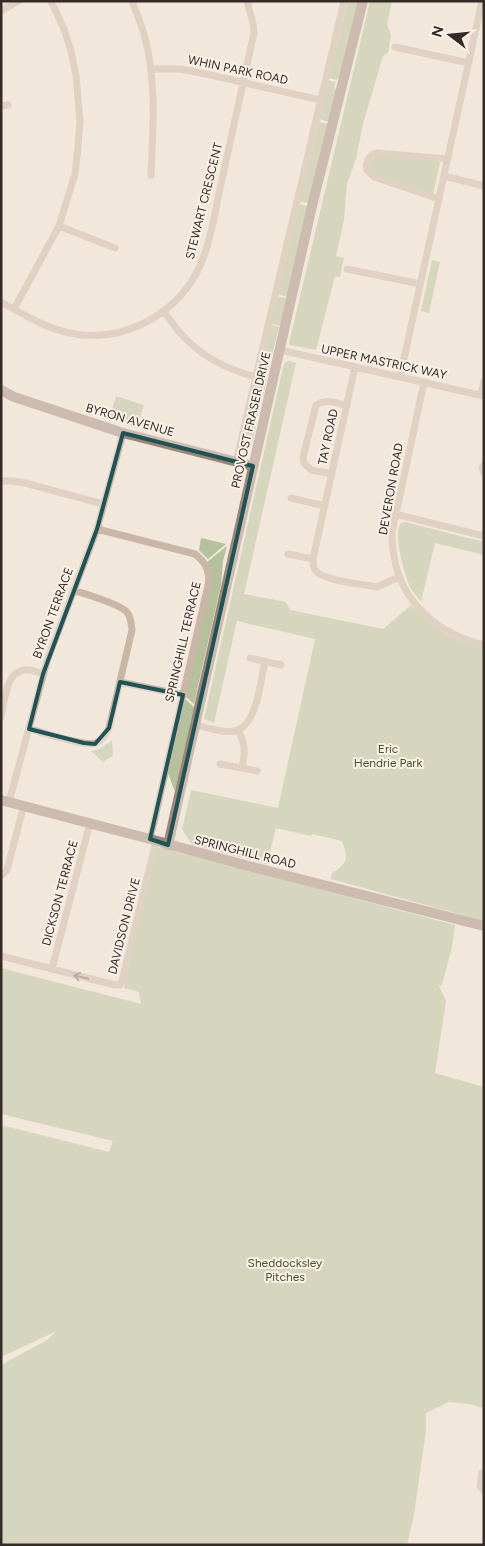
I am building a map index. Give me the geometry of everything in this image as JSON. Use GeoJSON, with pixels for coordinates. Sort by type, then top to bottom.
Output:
{"type":"FeatureCollection","features":[{"type":"Feature","properties":{"kind":"street"},"geometry":{"type":"LineString","coordinates":[[1,11],[19,1]]}},
{"type":"Feature","properties":{"kind":"street"},"geometry":{"type":"LineString","coordinates":[[14,309],[59,226],[75,174],[80,121],[76,75],[64,29],[52,1]]}},
{"type":"Feature","properties":{"kind":"street"},"geometry":{"type":"LineString","coordinates":[[133,1],[144,34],[151,69],[153,123],[151,175]]}},
{"type":"Feature","properties":{"kind":"street","name":"STEWART CRESCENT"},"geometry":{"type":"LineString","coordinates":[[1,302],[53,329],[71,334],[106,335],[123,332],[142,324],[163,311],[190,284],[203,258],[254,33],[254,22],[247,1]]}},
{"type":"Feature","properties":{"kind":"street","name":"PROVOST FRASER DRIVE"},"geometry":{"type":"LineString","coordinates":[[236,462],[344,1]]}},
{"type":"Feature","properties":{"kind":"street","name":"PROVOST FRASER DRIVE"},"geometry":{"type":"LineString","coordinates":[[168,844],[312,206],[363,1]]}},
{"type":"Feature","properties":{"kind":"street"},"geometry":{"type":"LineString","coordinates":[[400,377],[482,1]]}},
{"type":"Feature","properties":{"kind":"street"},"geometry":{"type":"LineString","coordinates":[[395,47],[469,63]]}},
{"type":"Feature","properties":{"kind":"street","name":"WHIN PARK ROAD"},"geometry":{"type":"LineString","coordinates":[[151,69],[181,69],[320,100]]}},
{"type":"Feature","properties":{"kind":"street"},"geometry":{"type":"LineString","coordinates":[[439,200],[374,177],[368,170],[367,161],[371,156],[380,153],[448,159]]}},
{"type":"Feature","properties":{"kind":"street"},"geometry":{"type":"LineString","coordinates":[[444,176],[484,186]]}},
{"type":"Feature","properties":{"kind":"street"},"geometry":{"type":"LineString","coordinates":[[59,226],[115,248]]}},
{"type":"Feature","properties":{"kind":"street"},"geometry":{"type":"LineString","coordinates":[[347,268],[420,284]]}},
{"type":"Feature","properties":{"kind":"street"},"geometry":{"type":"LineString","coordinates":[[163,311],[183,336],[203,354],[226,367],[255,378]]}},
{"type":"Feature","properties":{"kind":"street","name":"UPPER MASTRICK WAY"},"geometry":{"type":"LineString","coordinates":[[280,350],[482,395]]}},
{"type":"Feature","properties":{"kind":"street","name":"TAY ROAD"},"geometry":{"type":"LineString","coordinates":[[313,559],[355,367]]}},
{"type":"Feature","properties":{"kind":"street"},"geometry":{"type":"LineString","coordinates":[[482,395],[484,381]]}},
{"type":"Feature","properties":{"kind":"street","name":"DEVERON ROAD"},"geometry":{"type":"LineString","coordinates":[[424,382],[395,514],[392,533],[394,556],[399,577],[408,594],[431,621],[459,638],[484,645]]}},
{"type":"Feature","properties":{"kind":"street","name":"BYRON AVENUE"},"geometry":{"type":"LineString","coordinates":[[1,390],[14,397],[123,433],[253,466]]}},
{"type":"Feature","properties":{"kind":"street","name":"TAY ROAD"},"geometry":{"type":"LineString","coordinates":[[332,474],[312,470],[304,463],[303,457],[316,405],[326,401],[347,406]]}},
{"type":"Feature","properties":{"kind":"street","name":"BYRON TERRACE"},"geometry":{"type":"LineString","coordinates":[[5,801],[29,729],[53,644],[96,528],[123,433]]}},
{"type":"Feature","properties":{"kind":"street"},"geometry":{"type":"LineString","coordinates":[[484,465],[482,468],[484,473]]}},
{"type":"Feature","properties":{"kind":"street"},"geometry":{"type":"LineString","coordinates":[[1,481],[25,483],[103,504]]}},
{"type":"Feature","properties":{"kind":"street"},"geometry":{"type":"LineString","coordinates":[[291,498],[325,506]]}},
{"type":"Feature","properties":{"kind":"street"},"geometry":{"type":"LineString","coordinates":[[395,514],[484,536]]}},
{"type":"Feature","properties":{"kind":"street","name":"SPRINGHILL TERRACE"},"geometry":{"type":"LineString","coordinates":[[96,528],[195,554],[204,562],[208,571],[209,581],[153,840]]}},
{"type":"Feature","properties":{"kind":"street"},"geometry":{"type":"LineString","coordinates":[[288,554],[313,559],[315,570],[323,576],[377,587],[399,577]]}},
{"type":"Feature","properties":{"kind":"street"},"geometry":{"type":"LineString","coordinates":[[29,729],[84,744],[95,744],[103,739],[110,728],[132,630],[131,620],[127,612],[120,607],[73,590]]}},
{"type":"Feature","properties":{"kind":"street"},"geometry":{"type":"LineString","coordinates":[[250,658],[281,665]]}},
{"type":"Feature","properties":{"kind":"street"},"geometry":{"type":"LineString","coordinates":[[195,724],[227,731],[238,730],[247,723],[252,715],[265,661]]}},
{"type":"Feature","properties":{"kind":"street"},"geometry":{"type":"LineString","coordinates":[[1,717],[4,687],[12,676],[17,672],[28,670],[43,674]]}},
{"type":"Feature","properties":{"kind":"street"},"geometry":{"type":"LineString","coordinates":[[120,682],[183,695]]}},
{"type":"Feature","properties":{"kind":"street"},"geometry":{"type":"LineString","coordinates":[[238,730],[243,740],[245,751],[242,768]]}},
{"type":"Feature","properties":{"kind":"street"},"geometry":{"type":"LineString","coordinates":[[220,764],[257,771]]}},
{"type":"Feature","properties":{"kind":"street","name":"SPRINGHILL ROAD"},"geometry":{"type":"LineString","coordinates":[[5,801],[484,926]]}},
{"type":"Feature","properties":{"kind":"street"},"geometry":{"type":"LineString","coordinates":[[1,876],[6,870],[24,805]]}},
{"type":"Feature","properties":{"kind":"street","name":"DICKSON TERRACE"},"geometry":{"type":"LineString","coordinates":[[52,969],[90,823]]}},
{"type":"Feature","properties":{"kind":"street","name":"DAVIDSON DRIVE"},"geometry":{"type":"LineString","coordinates":[[1,956],[120,985],[153,840]]}},
{"type":"Feature","properties":{"kind":"street"},"geometry":{"type":"LineString","coordinates":[[484,1472],[482,1473],[480,1486],[484,1491]]}},
{"type":"Feature","properties":{"kind":"highlighted area"},"geometry":{"type":"Polygon","coordinates":[[[123,433],[253,466],[168,845],[150,839],[183,695],[120,682],[109,728],[95,744],[84,743],[29,729],[43,674],[97,529],[123,433]]]}},
{"type":"Feature","properties":{"kind":"green space"},"geometry":{"type":"Polygon","coordinates":[[[348,1],[359,1],[341,76],[336,80],[329,78],[348,1]]]}},
{"type":"Feature","properties":{"kind":"green space"},"geometry":{"type":"Polygon","coordinates":[[[370,1],[392,1],[387,24],[391,36],[388,53],[383,56],[363,124],[356,159],[347,184],[344,220],[336,256],[344,258],[340,277],[335,276],[316,350],[290,345],[289,343],[370,1]]]}},
{"type":"Feature","properties":{"kind":"green space"},"geometry":{"type":"Polygon","coordinates":[[[328,80],[336,82],[334,87],[337,91],[330,122],[319,119],[328,80]]]}},
{"type":"Feature","properties":{"kind":"green space"},"geometry":{"type":"Polygon","coordinates":[[[319,122],[329,124],[308,203],[300,201],[319,122]]]}},
{"type":"Feature","properties":{"kind":"green space"},"geometry":{"type":"Polygon","coordinates":[[[376,156],[438,161],[440,163],[433,194],[375,175],[369,169],[370,161],[376,156]]]}},
{"type":"Feature","properties":{"kind":"green space"},"geometry":{"type":"Polygon","coordinates":[[[299,204],[307,206],[288,297],[277,294],[299,204]]]}},
{"type":"Feature","properties":{"kind":"green space"},"geometry":{"type":"Polygon","coordinates":[[[432,260],[440,262],[429,313],[421,311],[432,260]]]}},
{"type":"Feature","properties":{"kind":"green space"},"geometry":{"type":"Polygon","coordinates":[[[277,296],[288,299],[282,326],[271,324],[277,296]]]}},
{"type":"Feature","properties":{"kind":"green space"},"geometry":{"type":"Polygon","coordinates":[[[271,325],[279,327],[271,359],[263,357],[271,325]]]}},
{"type":"Feature","properties":{"kind":"green space","name":"Eric Hendrie Park"},"geometry":{"type":"Polygon","coordinates":[[[289,361],[296,363],[244,594],[286,602],[290,610],[383,629],[411,605],[427,621],[452,637],[484,648],[484,921],[331,879],[332,873],[346,860],[346,852],[342,841],[276,828],[267,864],[192,845],[182,829],[191,790],[278,808],[315,639],[237,621],[214,723],[204,719],[284,363],[289,361]]]}},
{"type":"Feature","properties":{"kind":"green space"},"geometry":{"type":"Polygon","coordinates":[[[270,363],[261,399],[255,392],[260,368],[270,363]]]}},
{"type":"Feature","properties":{"kind":"green space"},"geometry":{"type":"Polygon","coordinates":[[[254,394],[260,401],[253,441],[250,443],[243,441],[254,394]]]}},
{"type":"Feature","properties":{"kind":"green space"},"geometry":{"type":"Polygon","coordinates":[[[116,396],[144,405],[137,428],[109,419],[116,396]]]}},
{"type":"Feature","properties":{"kind":"green space"},"geometry":{"type":"Polygon","coordinates":[[[405,522],[484,542],[484,555],[435,543],[421,602],[411,589],[400,555],[399,528],[401,523],[405,522]]]}},
{"type":"Feature","properties":{"kind":"green space"},"geometry":{"type":"Polygon","coordinates":[[[201,538],[226,544],[208,559],[199,550],[201,538]]]}},
{"type":"Feature","properties":{"kind":"green space"},"geometry":{"type":"Polygon","coordinates":[[[227,546],[223,561],[221,585],[194,704],[185,696],[211,571],[207,562],[227,546]]]}},
{"type":"Feature","properties":{"kind":"green space"},"geometry":{"type":"Polygon","coordinates":[[[185,699],[194,707],[175,792],[168,773],[185,699]]]}},
{"type":"Feature","properties":{"kind":"green space"},"geometry":{"type":"Polygon","coordinates":[[[112,740],[113,756],[103,762],[91,751],[97,750],[112,740]]]}},
{"type":"Feature","properties":{"kind":"green space","name":"Sheddocksley Pitches"},"geometry":{"type":"Polygon","coordinates":[[[161,847],[455,925],[452,947],[442,985],[439,986],[446,1001],[435,1073],[484,1087],[484,1408],[449,1402],[426,1413],[426,1430],[414,1515],[407,1545],[1,1545],[1,1365],[47,1340],[57,1331],[1,1357],[1,1125],[109,1152],[113,1141],[1,1114],[1,968],[141,1004],[139,992],[124,988],[155,851],[161,847]]]}}]}
